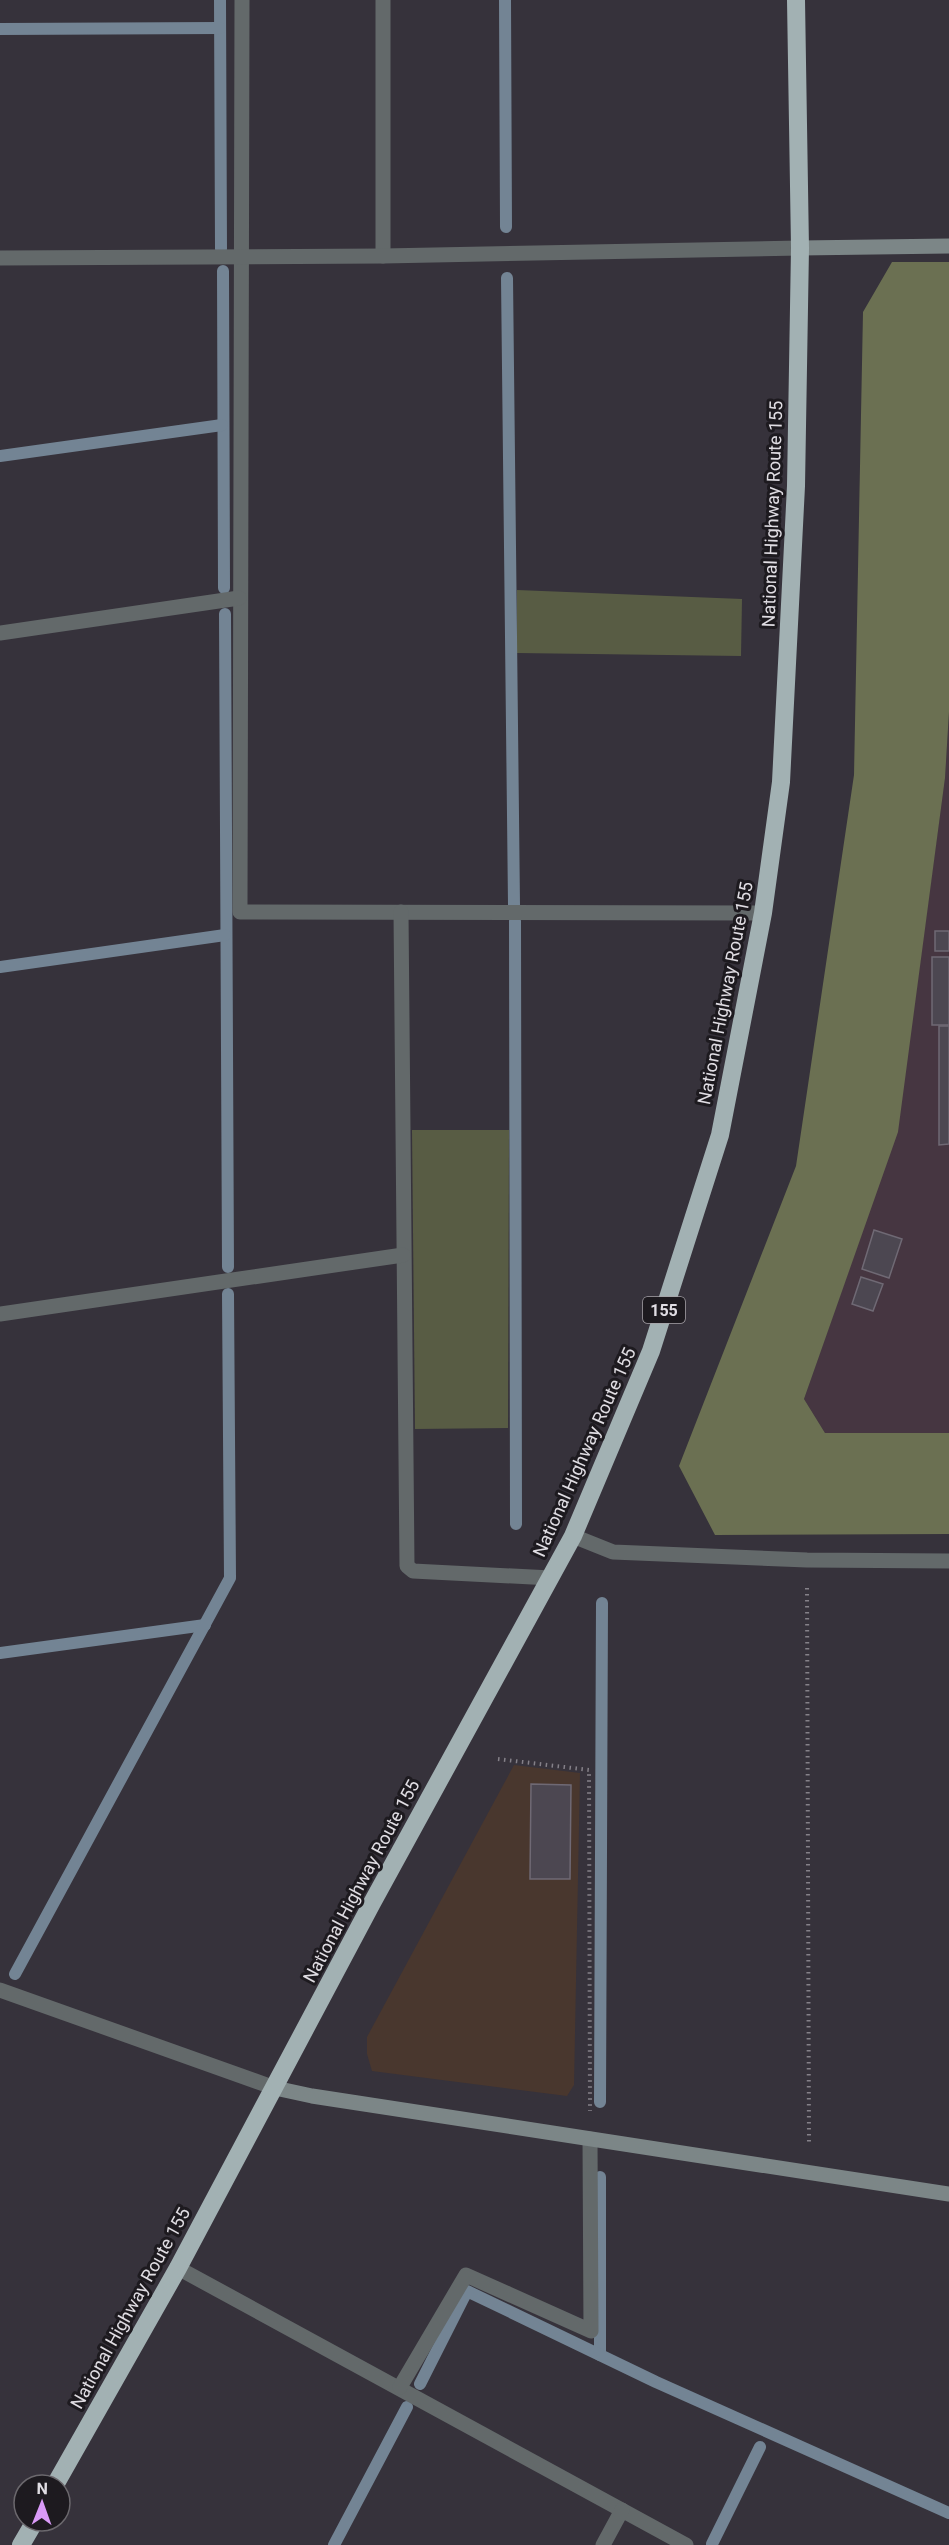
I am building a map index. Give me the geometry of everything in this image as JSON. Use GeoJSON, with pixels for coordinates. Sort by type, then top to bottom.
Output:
{"type":"FeatureCollection","features":[{"type":"Feature","properties":{"kind":"highway","name":"National Highway Route 155"},"geometry":{"type":"LineString","coordinates":[[62,2473],[178,2268],[372,1903],[573,1536],[651,1351],[720,1135],[763,913],[781,782],[796,486],[800,248],[796,0]]}},
{"type":"Feature","properties":{"kind":"street"},"geometry":{"type":"LineString","coordinates":[[242,0],[240,912],[763,913]]}},
{"type":"Feature","properties":{"kind":"street"},"geometry":{"type":"LineString","coordinates":[[383,0],[383,256]]}},
{"type":"Feature","properties":{"kind":"street"},"geometry":{"type":"LineString","coordinates":[[0,258],[383,256],[949,246]]}},
{"type":"Feature","properties":{"kind":"street"},"geometry":{"type":"LineString","coordinates":[[0,633],[239,598]]}},
{"type":"Feature","properties":{"kind":"street"},"geometry":{"type":"LineString","coordinates":[[401,912],[407,1566],[413,1571],[551,1578]]}},
{"type":"Feature","properties":{"kind":"street"},"geometry":{"type":"LineString","coordinates":[[0,1314],[403,1255]]}},
{"type":"Feature","properties":{"kind":"street"},"geometry":{"type":"LineString","coordinates":[[573,1536],[613,1552],[807,1560],[949,1561]]}},
{"type":"Feature","properties":{"kind":"street"},"geometry":{"type":"LineString","coordinates":[[0,1990],[275,2088],[949,2194]]}},
{"type":"Feature","properties":{"kind":"street"},"geometry":{"type":"LineString","coordinates":[[400,2388],[466,2275],[591,2331],[590,2139]]}},
{"type":"Feature","properties":{"kind":"street"},"geometry":{"type":"LineString","coordinates":[[178,2268],[686,2545]]}},
{"type":"Feature","properties":{"kind":"street"},"geometry":{"type":"LineString","coordinates":[[603,2545],[622,2510]]}},
{"type":"Feature","properties":{"kind":"path"},"geometry":{"type":"LineString","coordinates":[[807,1560],[809,2173]]}},
{"type":"Feature","properties":{"kind":"path"},"geometry":{"type":"LineString","coordinates":[[498,1759],[589,1770],[590,2139]]}},
{"type":"Feature","properties":{"kind":"shaded area"},"geometry":{"type":"Polygon","coordinates":[[[949,713],[949,1433],[825,1433],[804,1399],[897,1132],[945,778],[949,713]]]}},
{"type":"Feature","properties":{"kind":"shaded area"},"geometry":{"type":"Polygon","coordinates":[[[514,1765],[580,1773],[574,2085],[567,2096],[372,2071],[367,2054],[367,2037],[514,1765]]]}},
{"type":"Feature","properties":{"kind":"green space"},"geometry":{"type":"Polygon","coordinates":[[[892,262],[949,262],[949,712],[945,778],[898,1132],[804,1399],[825,1433],[949,1433],[949,1534],[715,1535],[679,1466],[796,1166],[854,775],[863,312],[892,262]]]}},
{"type":"Feature","properties":{"kind":"green space"},"geometry":{"type":"Polygon","coordinates":[[[517,590],[742,599],[741,656],[517,653],[517,590]]]}},
{"type":"Feature","properties":{"kind":"green space"},"geometry":{"type":"Polygon","coordinates":[[[412,1130],[509,1130],[508,1428],[415,1429],[412,1130]]]}},
{"type":"Feature","properties":{"kind":"building"},"geometry":{"type":"Polygon","coordinates":[[[935,931],[949,931],[949,951],[935,951],[935,931]]]}},
{"type":"Feature","properties":{"kind":"building"},"geometry":{"type":"Polygon","coordinates":[[[932,957],[949,957],[949,1025],[932,1025],[932,957]]]}},
{"type":"Feature","properties":{"kind":"building"},"geometry":{"type":"Polygon","coordinates":[[[939,1026],[949,1026],[949,1144],[939,1145],[939,1026]]]}},
{"type":"Feature","properties":{"kind":"building"},"geometry":{"type":"Polygon","coordinates":[[[874,1230],[902,1239],[889,1278],[862,1269],[874,1230]]]}},
{"type":"Feature","properties":{"kind":"building"},"geometry":{"type":"Polygon","coordinates":[[[861,1277],[883,1284],[873,1311],[852,1304],[861,1277]]]}},
{"type":"Feature","properties":{"kind":"building"},"geometry":{"type":"Polygon","coordinates":[[[531,1784],[571,1785],[570,1879],[530,1879],[531,1784]]]}},
{"type":"Feature","properties":{"kind":"waterway"},"geometry":{"type":"LineString","coordinates":[[220,0],[221,249]]}},
{"type":"Feature","properties":{"kind":"waterway"},"geometry":{"type":"LineString","coordinates":[[505,0],[506,227]]}},
{"type":"Feature","properties":{"kind":"waterway"},"geometry":{"type":"LineString","coordinates":[[0,29],[220,28]]}},
{"type":"Feature","properties":{"kind":"waterway"},"geometry":{"type":"LineString","coordinates":[[223,271],[224,588]]}},
{"type":"Feature","properties":{"kind":"waterway"},"geometry":{"type":"LineString","coordinates":[[507,278],[514,905]]}},
{"type":"Feature","properties":{"kind":"waterway"},"geometry":{"type":"LineString","coordinates":[[0,456],[222,425]]}},
{"type":"Feature","properties":{"kind":"waterway"},"geometry":{"type":"LineString","coordinates":[[225,614],[228,1267]]}},
{"type":"Feature","properties":{"kind":"waterway"},"geometry":{"type":"LineString","coordinates":[[515,921],[516,1524]]}},
{"type":"Feature","properties":{"kind":"waterway"},"geometry":{"type":"LineString","coordinates":[[0,967],[225,935]]}},
{"type":"Feature","properties":{"kind":"waterway"},"geometry":{"type":"LineString","coordinates":[[15,1974],[230,1578],[228,1294]]}},
{"type":"Feature","properties":{"kind":"waterway"},"geometry":{"type":"LineString","coordinates":[[600,2102],[602,1603]]}},
{"type":"Feature","properties":{"kind":"waterway"},"geometry":{"type":"LineString","coordinates":[[0,1653],[205,1625]]}},
{"type":"Feature","properties":{"kind":"waterway"},"geometry":{"type":"LineString","coordinates":[[600,2177],[600,2355]]}},
{"type":"Feature","properties":{"kind":"waterway"},"geometry":{"type":"LineString","coordinates":[[420,2384],[467,2291],[656,2382],[949,2513]]}},
{"type":"Feature","properties":{"kind":"waterway"},"geometry":{"type":"LineString","coordinates":[[334,2545],[407,2407]]}},
{"type":"Feature","properties":{"kind":"waterway"},"geometry":{"type":"LineString","coordinates":[[712,2544],[760,2447]]}}]}
